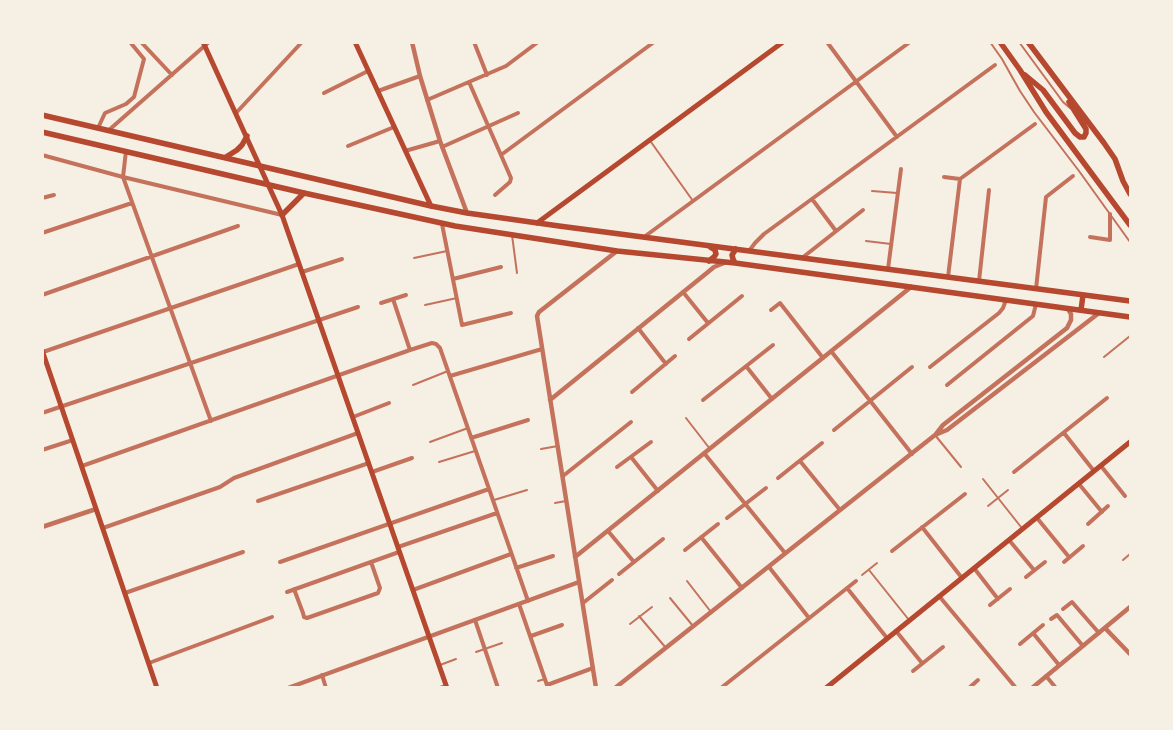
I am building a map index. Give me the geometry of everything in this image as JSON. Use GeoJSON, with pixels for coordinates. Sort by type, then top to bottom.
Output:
{"type":"FeatureCollection","features":[{"type":"Feature","properties":{"kind":"main road"},"geometry":{"type":"LineString","coordinates":[[355,42],[431,206]]}},
{"type":"Feature","properties":{"kind":"main road"},"geometry":{"type":"LineString","coordinates":[[537,223],[783,42]]}},
{"type":"Feature","properties":{"kind":"main road"},"geometry":{"type":"LineString","coordinates":[[1000,42],[1046,112],[1130,225]]}},
{"type":"Feature","properties":{"kind":"main road"},"geometry":{"type":"LineString","coordinates":[[1028,42],[1115,159],[1130,194]]}},
{"type":"Feature","properties":{"kind":"main road"},"geometry":{"type":"LineString","coordinates":[[205,44],[282,215],[439,665],[444,687]]}},
{"type":"Feature","properties":{"kind":"main road"},"geometry":{"type":"LineString","coordinates":[[1020,70],[1043,90],[1076,135],[1084,137],[1086,129],[1075,113],[1063,89]]}},
{"type":"Feature","properties":{"kind":"main road"},"geometry":{"type":"LineString","coordinates":[[42,115],[467,213],[1130,301]]}},
{"type":"Feature","properties":{"kind":"main road"},"geometry":{"type":"LineString","coordinates":[[42,132],[442,224],[617,251],[735,263],[1130,317]]}},
{"type":"Feature","properties":{"kind":"main road"},"geometry":{"type":"LineString","coordinates":[[226,157],[238,150],[247,136]]}},
{"type":"Feature","properties":{"kind":"main road"},"geometry":{"type":"LineString","coordinates":[[282,215],[304,193]]}},
{"type":"Feature","properties":{"kind":"main road"},"geometry":{"type":"LineString","coordinates":[[708,246],[716,254],[709,261]]}},
{"type":"Feature","properties":{"kind":"main road"},"geometry":{"type":"LineString","coordinates":[[735,263],[732,255],[736,249]]}},
{"type":"Feature","properties":{"kind":"main road"},"geometry":{"type":"LineString","coordinates":[[1081,310],[1083,295]]}},
{"type":"Feature","properties":{"kind":"main road"},"geometry":{"type":"LineString","coordinates":[[43,351],[157,688]]}},
{"type":"Feature","properties":{"kind":"main road"},"geometry":{"type":"LineString","coordinates":[[826,688],[1130,442]]}},
{"type":"Feature","properties":{"kind":"street"},"geometry":{"type":"LineString","coordinates":[[98,128],[105,113],[126,104],[134,97],[144,59],[130,42]]}},
{"type":"Feature","properties":{"kind":"street"},"geometry":{"type":"LineString","coordinates":[[141,42],[172,75]]}},
{"type":"Feature","properties":{"kind":"street"},"geometry":{"type":"LineString","coordinates":[[236,114],[302,42]]}},
{"type":"Feature","properties":{"kind":"street"},"geometry":{"type":"LineString","coordinates":[[412,42],[420,76],[441,144],[467,213]]}},
{"type":"Feature","properties":{"kind":"street"},"geometry":{"type":"LineString","coordinates":[[474,42],[487,74]]}},
{"type":"Feature","properties":{"kind":"street"},"geometry":{"type":"LineString","coordinates":[[427,100],[506,66],[538,42]]}},
{"type":"Feature","properties":{"kind":"street"},"geometry":{"type":"LineString","coordinates":[[501,155],[654,42]]}},
{"type":"Feature","properties":{"kind":"street"},"geometry":{"type":"LineString","coordinates":[[827,42],[897,137]]}},
{"type":"Feature","properties":{"kind":"street"},"geometry":{"type":"LineString","coordinates":[[644,237],[910,42]]}},
{"type":"Feature","properties":{"kind":"street"},"geometry":{"type":"LineString","coordinates":[[109,130],[205,44]]}},
{"type":"Feature","properties":{"kind":"street"},"geometry":{"type":"LineString","coordinates":[[749,251],[764,234],[995,65]]}},
{"type":"Feature","properties":{"kind":"street"},"geometry":{"type":"LineString","coordinates":[[324,93],[368,71]]}},
{"type":"Feature","properties":{"kind":"street"},"geometry":{"type":"LineString","coordinates":[[378,92],[420,76]]}},
{"type":"Feature","properties":{"kind":"street"},"geometry":{"type":"LineString","coordinates":[[469,82],[510,180],[495,195]]}},
{"type":"Feature","properties":{"kind":"street"},"geometry":{"type":"LineString","coordinates":[[405,151],[441,144],[518,113]]}},
{"type":"Feature","properties":{"kind":"street"},"geometry":{"type":"LineString","coordinates":[[944,177],[960,179],[1035,124]]}},
{"type":"Feature","properties":{"kind":"street"},"geometry":{"type":"LineString","coordinates":[[348,146],[394,127]]}},
{"type":"Feature","properties":{"kind":"street"},"geometry":{"type":"LineString","coordinates":[[126,151],[123,177],[211,420]]}},
{"type":"Feature","properties":{"kind":"street"},"geometry":{"type":"LineString","coordinates":[[42,155],[123,177],[282,215]]}},
{"type":"Feature","properties":{"kind":"street"},"geometry":{"type":"LineString","coordinates":[[888,269],[901,169]]}},
{"type":"Feature","properties":{"kind":"street"},"geometry":{"type":"LineString","coordinates":[[1036,289],[1046,197],[1074,176]]}},
{"type":"Feature","properties":{"kind":"street"},"geometry":{"type":"LineString","coordinates":[[948,277],[960,179]]}},
{"type":"Feature","properties":{"kind":"street"},"geometry":{"type":"LineString","coordinates":[[979,281],[989,190]]}},
{"type":"Feature","properties":{"kind":"street"},"geometry":{"type":"LineString","coordinates":[[42,198],[54,195]]}},
{"type":"Feature","properties":{"kind":"street"},"geometry":{"type":"LineString","coordinates":[[812,199],[836,232]]}},
{"type":"Feature","properties":{"kind":"street"},"geometry":{"type":"LineString","coordinates":[[42,233],[132,203]]}},
{"type":"Feature","properties":{"kind":"street"},"geometry":{"type":"LineString","coordinates":[[802,258],[863,210]]}},
{"type":"Feature","properties":{"kind":"street"},"geometry":{"type":"LineString","coordinates":[[1090,237],[1110,240],[1110,214]]}},
{"type":"Feature","properties":{"kind":"street"},"geometry":{"type":"LineString","coordinates":[[442,224],[462,325],[511,313]]}},
{"type":"Feature","properties":{"kind":"street"},"geometry":{"type":"LineString","coordinates":[[42,294],[238,226]]}},
{"type":"Feature","properties":{"kind":"street"},"geometry":{"type":"LineString","coordinates":[[596,688],[538,316],[539,312],[617,251]]}},
{"type":"Feature","properties":{"kind":"street"},"geometry":{"type":"LineString","coordinates":[[302,272],[342,259]]}},
{"type":"Feature","properties":{"kind":"street"},"geometry":{"type":"LineString","coordinates":[[702,260],[709,265],[708,272]]}},
{"type":"Feature","properties":{"kind":"street"},"geometry":{"type":"LineString","coordinates":[[550,400],[708,272],[726,262]]}},
{"type":"Feature","properties":{"kind":"street"},"geometry":{"type":"LineString","coordinates":[[43,351],[299,264]]}},
{"type":"Feature","properties":{"kind":"street"},"geometry":{"type":"LineString","coordinates":[[453,279],[502,267]]}},
{"type":"Feature","properties":{"kind":"street"},"geometry":{"type":"LineString","coordinates":[[575,557],[911,287]]}},
{"type":"Feature","properties":{"kind":"street"},"geometry":{"type":"LineString","coordinates":[[683,292],[708,323]]}},
{"type":"Feature","properties":{"kind":"street"},"geometry":{"type":"LineString","coordinates":[[381,303],[406,295]]}},
{"type":"Feature","properties":{"kind":"street"},"geometry":{"type":"LineString","coordinates":[[689,338],[742,296]]}},
{"type":"Feature","properties":{"kind":"street"},"geometry":{"type":"LineString","coordinates":[[393,299],[410,350]]}},
{"type":"Feature","properties":{"kind":"street"},"geometry":{"type":"LineString","coordinates":[[930,367],[999,313],[1006,300]]}},
{"type":"Feature","properties":{"kind":"street"},"geometry":{"type":"LineString","coordinates":[[771,310],[780,303],[823,358]]}},
{"type":"Feature","properties":{"kind":"street"},"geometry":{"type":"LineString","coordinates":[[948,385],[1033,316],[1036,304]]}},
{"type":"Feature","properties":{"kind":"street"},"geometry":{"type":"LineString","coordinates":[[42,413],[358,307]]}},
{"type":"Feature","properties":{"kind":"street"},"geometry":{"type":"LineString","coordinates":[[615,688],[912,454],[935,435],[943,425],[1067,328],[1071,320],[1071,314],[1068,309]]}},
{"type":"Feature","properties":{"kind":"street"},"geometry":{"type":"LineString","coordinates":[[935,435],[947,430],[1098,313]]}},
{"type":"Feature","properties":{"kind":"street"},"geometry":{"type":"LineString","coordinates":[[638,328],[666,364]]}},
{"type":"Feature","properties":{"kind":"street"},"geometry":{"type":"LineString","coordinates":[[82,466],[434,343],[440,348],[528,601]]}},
{"type":"Feature","properties":{"kind":"street"},"geometry":{"type":"LineString","coordinates":[[703,400],[773,345]]}},
{"type":"Feature","properties":{"kind":"street"},"geometry":{"type":"LineString","coordinates":[[450,376],[542,348]]}},
{"type":"Feature","properties":{"kind":"street"},"geometry":{"type":"LineString","coordinates":[[831,351],[912,454]]}},
{"type":"Feature","properties":{"kind":"street"},"geometry":{"type":"LineString","coordinates":[[632,392],[675,356]]}},
{"type":"Feature","properties":{"kind":"street"},"geometry":{"type":"LineString","coordinates":[[746,366],[772,399]]}},
{"type":"Feature","properties":{"kind":"street"},"geometry":{"type":"LineString","coordinates":[[834,430],[912,368]]}},
{"type":"Feature","properties":{"kind":"street"},"geometry":{"type":"LineString","coordinates":[[1014,472],[1107,398]]}},
{"type":"Feature","properties":{"kind":"street"},"geometry":{"type":"LineString","coordinates":[[353,417],[389,403]]}},
{"type":"Feature","properties":{"kind":"street"},"geometry":{"type":"LineString","coordinates":[[471,438],[528,420]]}},
{"type":"Feature","properties":{"kind":"street"},"geometry":{"type":"LineString","coordinates":[[563,476],[631,422]]}},
{"type":"Feature","properties":{"kind":"street"},"geometry":{"type":"LineString","coordinates":[[103,528],[220,487],[234,478],[358,433]]}},
{"type":"Feature","properties":{"kind":"street"},"geometry":{"type":"LineString","coordinates":[[1064,433],[1094,471]]}},
{"type":"Feature","properties":{"kind":"street"},"geometry":{"type":"LineString","coordinates":[[42,450],[73,440]]}},
{"type":"Feature","properties":{"kind":"street"},"geometry":{"type":"LineString","coordinates":[[618,467],[651,442]]}},
{"type":"Feature","properties":{"kind":"street"},"geometry":{"type":"LineString","coordinates":[[778,478],[822,443]]}},
{"type":"Feature","properties":{"kind":"street"},"geometry":{"type":"LineString","coordinates":[[704,453],[785,553]]}},
{"type":"Feature","properties":{"kind":"street"},"geometry":{"type":"LineString","coordinates":[[631,457],[658,491]]}},
{"type":"Feature","properties":{"kind":"street"},"geometry":{"type":"LineString","coordinates":[[372,472],[412,458]]}},
{"type":"Feature","properties":{"kind":"street"},"geometry":{"type":"LineString","coordinates":[[800,461],[840,510]]}},
{"type":"Feature","properties":{"kind":"street"},"geometry":{"type":"LineString","coordinates":[[258,501],[368,463]]}},
{"type":"Feature","properties":{"kind":"street"},"geometry":{"type":"LineString","coordinates":[[1101,466],[1125,496]]}},
{"type":"Feature","properties":{"kind":"street"},"geometry":{"type":"LineString","coordinates":[[1079,484],[1102,512]]}},
{"type":"Feature","properties":{"kind":"street"},"geometry":{"type":"LineString","coordinates":[[727,518],[766,488]]}},
{"type":"Feature","properties":{"kind":"street"},"geometry":{"type":"LineString","coordinates":[[280,562],[489,489]]}},
{"type":"Feature","properties":{"kind":"street"},"geometry":{"type":"LineString","coordinates":[[892,551],[965,494]]}},
{"type":"Feature","properties":{"kind":"street"},"geometry":{"type":"LineString","coordinates":[[1088,524],[1108,506]]}},
{"type":"Feature","properties":{"kind":"street"},"geometry":{"type":"LineString","coordinates":[[42,527],[96,509]]}},
{"type":"Feature","properties":{"kind":"street"},"geometry":{"type":"LineString","coordinates":[[287,592],[372,562],[399,549],[497,512]]}},
{"type":"Feature","properties":{"kind":"street"},"geometry":{"type":"LineString","coordinates":[[1037,518],[1069,557]]}},
{"type":"Feature","properties":{"kind":"street"},"geometry":{"type":"LineString","coordinates":[[685,550],[718,524]]}},
{"type":"Feature","properties":{"kind":"street"},"geometry":{"type":"LineString","coordinates":[[922,527],[962,578]]}},
{"type":"Feature","properties":{"kind":"street"},"geometry":{"type":"LineString","coordinates":[[608,531],[634,562]]}},
{"type":"Feature","properties":{"kind":"street"},"geometry":{"type":"LineString","coordinates":[[701,537],[742,588]]}},
{"type":"Feature","properties":{"kind":"street"},"geometry":{"type":"LineString","coordinates":[[619,574],[663,538]]}},
{"type":"Feature","properties":{"kind":"street"},"geometry":{"type":"LineString","coordinates":[[1009,540],[1034,570]]}},
{"type":"Feature","properties":{"kind":"street"},"geometry":{"type":"LineString","coordinates":[[1064,562],[1083,546]]}},
{"type":"Feature","properties":{"kind":"street"},"geometry":{"type":"LineString","coordinates":[[125,593],[243,552]]}},
{"type":"Feature","properties":{"kind":"street"},"geometry":{"type":"LineString","coordinates":[[413,590],[511,554]]}},
{"type":"Feature","properties":{"kind":"street"},"geometry":{"type":"LineString","coordinates":[[516,568],[553,556]]}},
{"type":"Feature","properties":{"kind":"street"},"geometry":{"type":"LineString","coordinates":[[294,589],[304,617],[307,618],[352,603],[379,591],[380,588],[372,562]]}},
{"type":"Feature","properties":{"kind":"street"},"geometry":{"type":"LineString","coordinates":[[1026,578],[1045,562]]}},
{"type":"Feature","properties":{"kind":"street"},"geometry":{"type":"LineString","coordinates":[[768,567],[809,618]]}},
{"type":"Feature","properties":{"kind":"street"},"geometry":{"type":"LineString","coordinates":[[974,568],[998,599]]}},
{"type":"Feature","properties":{"kind":"street"},"geometry":{"type":"LineString","coordinates":[[583,603],[612,580]]}},
{"type":"Feature","properties":{"kind":"street"},"geometry":{"type":"LineString","coordinates":[[721,688],[856,581]]}},
{"type":"Feature","properties":{"kind":"street"},"geometry":{"type":"LineString","coordinates":[[288,688],[579,582]]}},
{"type":"Feature","properties":{"kind":"street"},"geometry":{"type":"LineString","coordinates":[[847,588],[887,638]]}},
{"type":"Feature","properties":{"kind":"street"},"geometry":{"type":"LineString","coordinates":[[990,605],[1010,589]]}},
{"type":"Feature","properties":{"kind":"street"},"geometry":{"type":"LineString","coordinates":[[939,596],[1016,688]]}},
{"type":"Feature","properties":{"kind":"street"},"geometry":{"type":"LineString","coordinates":[[1063,609],[1072,602],[1099,633]]}},
{"type":"Feature","properties":{"kind":"street"},"geometry":{"type":"LineString","coordinates":[[519,604],[548,686],[593,668]]}},
{"type":"Feature","properties":{"kind":"street"},"geometry":{"type":"LineString","coordinates":[[1032,688],[1130,607]]}},
{"type":"Feature","properties":{"kind":"street"},"geometry":{"type":"LineString","coordinates":[[1051,619],[1057,615],[1083,646]]}},
{"type":"Feature","properties":{"kind":"street"},"geometry":{"type":"LineString","coordinates":[[149,663],[272,617]]}},
{"type":"Feature","properties":{"kind":"street"},"geometry":{"type":"LineString","coordinates":[[475,620],[498,688]]}},
{"type":"Feature","properties":{"kind":"street"},"geometry":{"type":"LineString","coordinates":[[530,636],[562,625]]}},
{"type":"Feature","properties":{"kind":"street"},"geometry":{"type":"LineString","coordinates":[[1020,644],[1043,625]]}},
{"type":"Feature","properties":{"kind":"street"},"geometry":{"type":"LineString","coordinates":[[1105,628],[1130,654]]}},
{"type":"Feature","properties":{"kind":"street"},"geometry":{"type":"LineString","coordinates":[[896,630],[922,663]]}},
{"type":"Feature","properties":{"kind":"street"},"geometry":{"type":"LineString","coordinates":[[1033,633],[1059,665]]}},
{"type":"Feature","properties":{"kind":"street"},"geometry":{"type":"LineString","coordinates":[[913,671],[943,647]]}},
{"type":"Feature","properties":{"kind":"street"},"geometry":{"type":"LineString","coordinates":[[322,675],[326,688]]}},
{"type":"Feature","properties":{"kind":"street"},"geometry":{"type":"LineString","coordinates":[[1046,676],[1056,688]]}},
{"type":"Feature","properties":{"kind":"street"},"geometry":{"type":"LineString","coordinates":[[969,688],[978,680]]}},
{"type":"Feature","properties":{"kind":"lane"},"geometry":{"type":"LineString","coordinates":[[990,42],[1034,112],[1130,242]]}},
{"type":"Feature","properties":{"kind":"lane"},"geometry":{"type":"LineString","coordinates":[[1019,42],[1063,102],[1075,113]]}},
{"type":"Feature","properties":{"kind":"lane"},"geometry":{"type":"LineString","coordinates":[[649,140],[693,201]]}},
{"type":"Feature","properties":{"kind":"lane"},"geometry":{"type":"LineString","coordinates":[[872,191],[898,193]]}},
{"type":"Feature","properties":{"kind":"lane"},"geometry":{"type":"LineString","coordinates":[[512,235],[517,273]]}},
{"type":"Feature","properties":{"kind":"lane"},"geometry":{"type":"LineString","coordinates":[[866,241],[891,244]]}},
{"type":"Feature","properties":{"kind":"lane"},"geometry":{"type":"LineString","coordinates":[[414,258],[447,252]]}},
{"type":"Feature","properties":{"kind":"lane"},"geometry":{"type":"LineString","coordinates":[[425,305],[457,298]]}},
{"type":"Feature","properties":{"kind":"lane"},"geometry":{"type":"LineString","coordinates":[[1104,357],[1130,336]]}},
{"type":"Feature","properties":{"kind":"lane"},"geometry":{"type":"LineString","coordinates":[[413,385],[448,371]]}},
{"type":"Feature","properties":{"kind":"lane"},"geometry":{"type":"LineString","coordinates":[[686,418],[710,449]]}},
{"type":"Feature","properties":{"kind":"lane"},"geometry":{"type":"LineString","coordinates":[[430,442],[468,428]]}},
{"type":"Feature","properties":{"kind":"lane"},"geometry":{"type":"LineString","coordinates":[[935,435],[961,467]]}},
{"type":"Feature","properties":{"kind":"lane"},"geometry":{"type":"LineString","coordinates":[[541,449],[558,446]]}},
{"type":"Feature","properties":{"kind":"lane"},"geometry":{"type":"LineString","coordinates":[[439,462],[475,450]]}},
{"type":"Feature","properties":{"kind":"lane"},"geometry":{"type":"LineString","coordinates":[[984,479],[1023,529]]}},
{"type":"Feature","properties":{"kind":"lane"},"geometry":{"type":"LineString","coordinates":[[493,501],[527,490]]}},
{"type":"Feature","properties":{"kind":"lane"},"geometry":{"type":"LineString","coordinates":[[988,506],[1008,490]]}},
{"type":"Feature","properties":{"kind":"lane"},"geometry":{"type":"LineString","coordinates":[[555,502],[566,501]]}},
{"type":"Feature","properties":{"kind":"lane"},"geometry":{"type":"LineString","coordinates":[[1123,560],[1130,554]]}},
{"type":"Feature","properties":{"kind":"lane"},"geometry":{"type":"LineString","coordinates":[[862,575],[877,563]]}},
{"type":"Feature","properties":{"kind":"lane"},"geometry":{"type":"LineString","coordinates":[[869,570],[909,620]]}},
{"type":"Feature","properties":{"kind":"lane"},"geometry":{"type":"LineString","coordinates":[[687,581],[711,612]]}},
{"type":"Feature","properties":{"kind":"lane"},"geometry":{"type":"LineString","coordinates":[[670,598],[693,626]]}},
{"type":"Feature","properties":{"kind":"lane"},"geometry":{"type":"LineString","coordinates":[[630,624],[652,607]]}},
{"type":"Feature","properties":{"kind":"lane"},"geometry":{"type":"LineString","coordinates":[[639,616],[666,648]]}},
{"type":"Feature","properties":{"kind":"lane"},"geometry":{"type":"LineString","coordinates":[[476,652],[502,643]]}},
{"type":"Feature","properties":{"kind":"lane"},"geometry":{"type":"LineString","coordinates":[[439,665],[456,659]]}},
{"type":"Feature","properties":{"kind":"lane"},"geometry":{"type":"LineString","coordinates":[[538,682],[545,678]]}}]}
